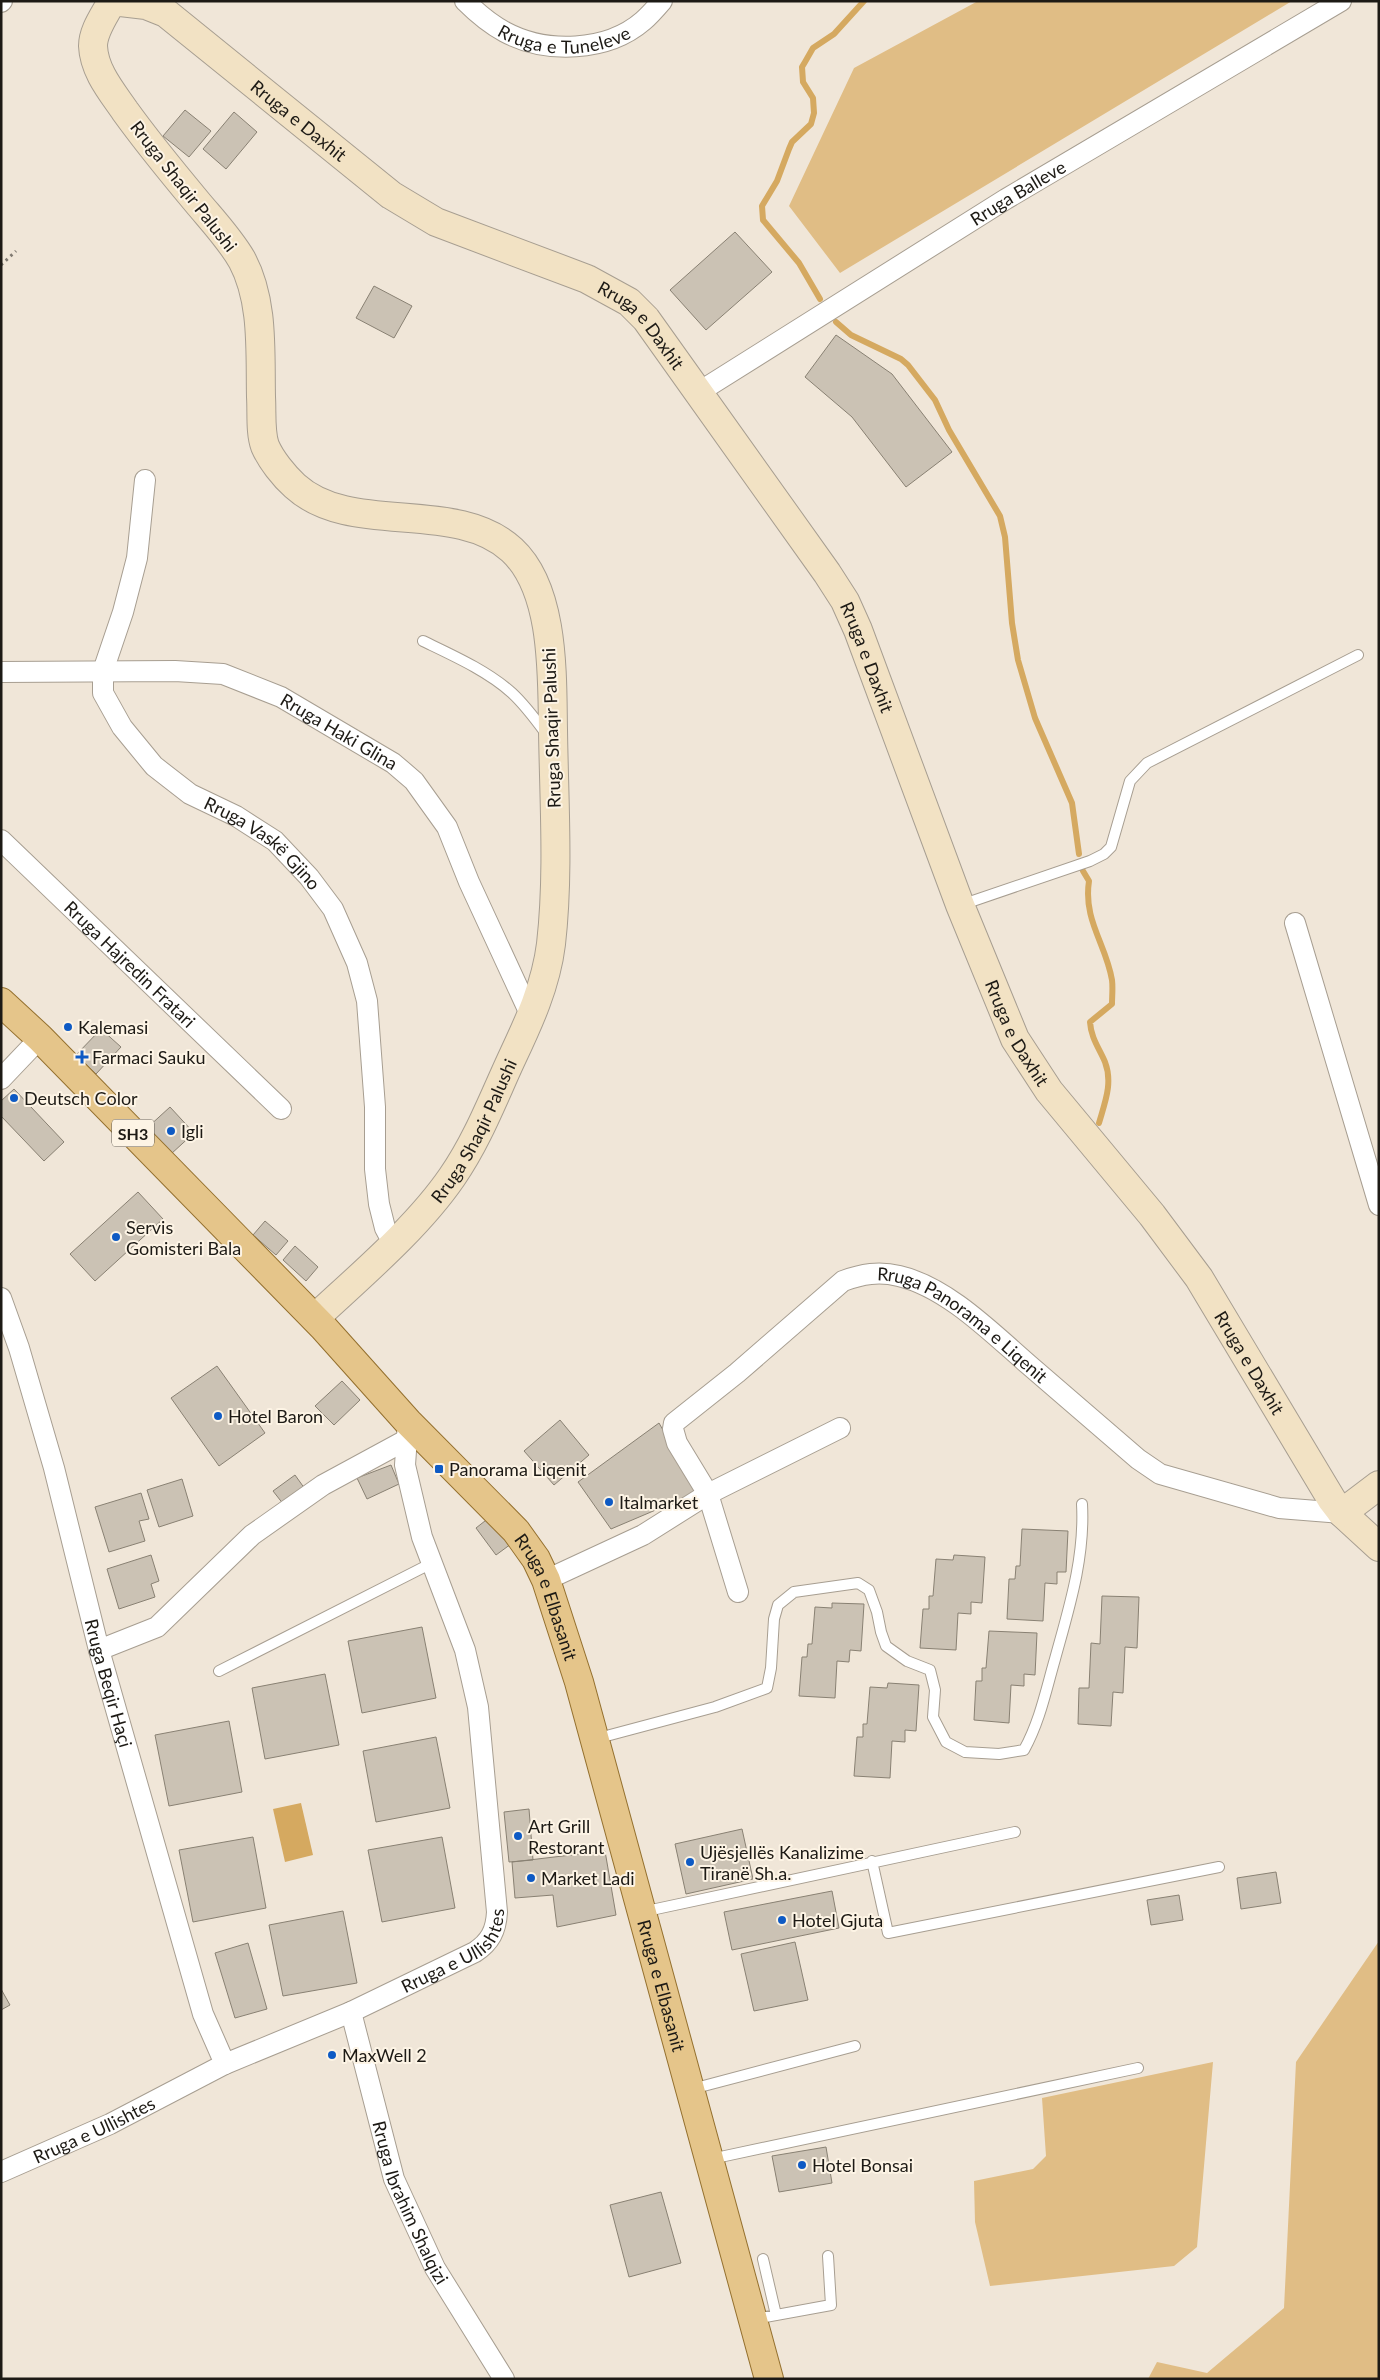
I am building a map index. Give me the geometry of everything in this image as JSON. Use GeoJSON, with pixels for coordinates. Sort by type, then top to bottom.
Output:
{"type":"FeatureCollection","features":[{"type":"Feature","properties":{"kind":"main road","name":"Rruga e Elbasanit"},"geometry":{"type":"LineString","coordinates":[[1,1002],[40,1038],[315,1318],[407,1431],[516,1531],[536,1559],[546,1580],[576,1672],[708,2159],[764,2317],[770,2379]]}},
{"type":"Feature","properties":{"kind":"street","name":"Rruga e Daxhit"},"geometry":{"type":"LineString","coordinates":[[112,1],[146,5],[166,13],[391,195],[413,210],[436,222],[587,279],[630,302],[646,319],[827,573],[845,602],[864,644],[960,906],[999,1005],[1030,1065],[1049,1091],[1178,1247],[1199,1278],[1342,1514],[1379,1546]]}},
{"type":"Feature","properties":{"kind":"street","name":"Rruga Shaqir Palushi"},"geometry":{"type":"LineString","coordinates":[[112,1],[94,35],[94,56],[98,68],[106,84],[147,142],[227,238],[243,262],[253,288],[258,315],[262,422],[265,446],[278,466],[296,487],[322,503],[351,510],[456,525],[482,532],[500,541],[524,564],[543,610],[552,670],[554,877],[551,946],[542,987],[532,1016],[482,1124],[454,1174],[433,1203],[315,1318]]}},
{"type":"Feature","properties":{"kind":"street","name":"Rruga e Tuneleve"},"geometry":{"type":"LineString","coordinates":[[465,1],[504,32],[523,40],[550,46],[575,46],[598,42],[621,34],[642,21],[662,1]]}},
{"type":"Feature","properties":{"kind":"street","name":"Rruga Balleve"},"geometry":{"type":"LineString","coordinates":[[699,392],[1006,199],[1341,1]]}},
{"type":"Feature","properties":{"kind":"street","name":"Rruga Vaskë Gjino"},"geometry":{"type":"LineString","coordinates":[[145,480],[137,558],[124,612],[103,671],[103,693],[122,727],[154,766],[190,794],[236,816],[275,841],[309,876],[333,909],[356,963],[367,1001],[374,1107],[374,1169],[385,1228],[393,1244]]}},
{"type":"Feature","properties":{"kind":"street","name":"Rruga Haki Glina"},"geometry":{"type":"LineString","coordinates":[[1,672],[175,671],[223,674],[279,696],[392,763],[414,781],[447,827],[473,890],[532,1016]]}},
{"type":"Feature","properties":{"kind":"street","name":"Rruga Hajredin Fratari"},"geometry":{"type":"LineString","coordinates":[[1,840],[281,1109]]}},
{"type":"Feature","properties":{"kind":"street"},"geometry":{"type":"LineString","coordinates":[[1295,923],[1379,1205]]}},
{"type":"Feature","properties":{"kind":"street"},"geometry":{"type":"LineString","coordinates":[[1,1080],[40,1038]]}},
{"type":"Feature","properties":{"kind":"street","name":"Rruga Panorama e Liqenit"},"geometry":{"type":"LineString","coordinates":[[738,1592],[708,1494],[678,1443],[673,1429],[674,1423],[737,1373],[843,1281],[862,1274],[880,1272],[900,1276],[918,1283],[969,1313],[1138,1459],[1160,1474],[1279,1508],[1342,1514]]}},
{"type":"Feature","properties":{"kind":"street","name":"Rruga Beqir Haçi"},"geometry":{"type":"LineString","coordinates":[[1,1298],[19,1348],[54,1468],[99,1650],[203,2014],[225,2064]]}},
{"type":"Feature","properties":{"kind":"street"},"geometry":{"type":"LineString","coordinates":[[546,1580],[643,1535],[708,1494],[840,1428]]}},
{"type":"Feature","properties":{"kind":"street"},"geometry":{"type":"LineString","coordinates":[[99,1650],[157,1627],[252,1535],[323,1485],[407,1431]]}},
{"type":"Feature","properties":{"kind":"street","name":"Rruga e Ullishtes"},"geometry":{"type":"LineString","coordinates":[[1,2172],[110,2124],[225,2064],[351,2012],[475,1952],[485,1945],[492,1936],[496,1925],[478,1707],[465,1650],[422,1537],[405,1465],[407,1431]]}},
{"type":"Feature","properties":{"kind":"street"},"geometry":{"type":"LineString","coordinates":[[1342,1514],[1379,1485]]}},
{"type":"Feature","properties":{"kind":"street","name":"Rruga Ibrahim Shalqizi"},"geometry":{"type":"LineString","coordinates":[[351,2012],[394,2179],[435,2268],[504,2379]]}},
{"type":"Feature","properties":{"kind":"lane"},"geometry":{"type":"LineString","coordinates":[[423,641],[460,659],[511,692],[525,706],[553,744]]}},
{"type":"Feature","properties":{"kind":"lane"},"geometry":{"type":"LineString","coordinates":[[960,906],[1090,861],[1104,854],[1115,839],[1125,793],[1130,781],[1147,763],[1358,655]]}},
{"type":"Feature","properties":{"kind":"lane"},"geometry":{"type":"LineString","coordinates":[[594,1740],[715,1708],[767,1688],[771,1668],[774,1619],[778,1605],[794,1592],[858,1583],[868,1590],[877,1612],[880,1632],[886,1646],[907,1661],[930,1670],[935,1690],[933,1716],[946,1742],[965,1752],[999,1754],[1024,1750],[1036,1728],[1074,1590],[1084,1534],[1082,1504]]}},
{"type":"Feature","properties":{"kind":"lane"},"geometry":{"type":"LineString","coordinates":[[219,1671],[432,1563]]}},
{"type":"Feature","properties":{"kind":"lane"},"geometry":{"type":"LineString","coordinates":[[641,1913],[872,1861],[1015,1832]]}},
{"type":"Feature","properties":{"kind":"lane"},"geometry":{"type":"LineString","coordinates":[[872,1861],[888,1932],[1219,1867]]}},
{"type":"Feature","properties":{"kind":"lane"},"geometry":{"type":"LineString","coordinates":[[689,2090],[855,2046]]}},
{"type":"Feature","properties":{"kind":"lane"},"geometry":{"type":"LineString","coordinates":[[708,2159],[1138,2068]]}},
{"type":"Feature","properties":{"kind":"lane"},"geometry":{"type":"LineString","coordinates":[[763,2259],[764,2317],[831,2305],[828,2256]]}},
{"type":"Feature","properties":{"kind":"path"},"geometry":{"type":"LineString","coordinates":[[1,265],[16,251]]}},
{"type":"Feature","properties":{"kind":"shaded area"},"geometry":{"type":"Polygon","coordinates":[[[978,1],[1292,1],[840,273],[789,206],[854,68],[978,1]]]}},
{"type":"Feature","properties":{"kind":"shaded area"},"geometry":{"type":"Polygon","coordinates":[[[301,1803],[313,1855],[285,1862],[273,1809],[301,1803]]]}},
{"type":"Feature","properties":{"kind":"shaded area"},"geometry":{"type":"Polygon","coordinates":[[[1379,1941],[1379,2379],[1148,2379],[1157,2362],[1207,2373],[1284,2308],[1296,2062],[1379,1941]]]}},
{"type":"Feature","properties":{"kind":"shaded area"},"geometry":{"type":"Polygon","coordinates":[[[1213,2062],[1197,2247],[1174,2266],[990,2286],[975,2222],[974,2181],[1033,2169],[1046,2156],[1042,2098],[1213,2062]]]}},
{"type":"Feature","properties":{"kind":"building"},"geometry":{"type":"Polygon","coordinates":[[[185,110],[211,131],[189,157],[163,136],[185,110]]]}},
{"type":"Feature","properties":{"kind":"building"},"geometry":{"type":"Polygon","coordinates":[[[234,112],[257,132],[226,169],[203,149],[234,112]]]}},
{"type":"Feature","properties":{"kind":"building"},"geometry":{"type":"Polygon","coordinates":[[[735,232],[772,272],[706,330],[670,290],[735,232]]]}},
{"type":"Feature","properties":{"kind":"building"},"geometry":{"type":"Polygon","coordinates":[[[374,286],[412,306],[394,338],[356,318],[374,286]]]}},
{"type":"Feature","properties":{"kind":"building"},"geometry":{"type":"Polygon","coordinates":[[[836,335],[892,374],[952,452],[906,487],[852,417],[805,377],[836,335]]]}},
{"type":"Feature","properties":{"kind":"building"},"geometry":{"type":"Polygon","coordinates":[[[101,1029],[121,1047],[96,1074],[76,1055],[101,1029]]]}},
{"type":"Feature","properties":{"kind":"building"},"geometry":{"type":"Polygon","coordinates":[[[14,1089],[64,1142],[44,1161],[1,1116],[1,1101],[14,1089]]]}},
{"type":"Feature","properties":{"kind":"building","name":"Igli"},"geometry":{"type":"Polygon","coordinates":[[[170,1107],[194,1133],[171,1154],[147,1128],[170,1107]]]}},
{"type":"Feature","properties":{"kind":"building","name":"Servis Gomisteri Bala"},"geometry":{"type":"Polygon","coordinates":[[[138,1192],[163,1219],[95,1281],[70,1254],[138,1192]]]}},
{"type":"Feature","properties":{"kind":"building"},"geometry":{"type":"Polygon","coordinates":[[[265,1221],[288,1241],[276,1255],[253,1235],[265,1221]]]}},
{"type":"Feature","properties":{"kind":"building"},"geometry":{"type":"Polygon","coordinates":[[[295,1246],[318,1267],[306,1281],[283,1260],[295,1246]]]}},
{"type":"Feature","properties":{"kind":"building","name":"Hotel Baron"},"geometry":{"type":"Polygon","coordinates":[[[217,1366],[265,1433],[219,1466],[171,1398],[217,1366]]]}},
{"type":"Feature","properties":{"kind":"building"},"geometry":{"type":"Polygon","coordinates":[[[342,1381],[360,1400],[334,1425],[315,1406],[342,1381]]]}},
{"type":"Feature","properties":{"kind":"building"},"geometry":{"type":"Polygon","coordinates":[[[560,1420],[589,1455],[554,1485],[524,1451],[560,1420]]]}},
{"type":"Feature","properties":{"kind":"building"},"geometry":{"type":"Polygon","coordinates":[[[659,1423],[698,1492],[611,1529],[578,1482],[659,1423]]]}},
{"type":"Feature","properties":{"kind":"building"},"geometry":{"type":"Polygon","coordinates":[[[391,1465],[399,1484],[367,1499],[357,1478],[391,1465]]]}},
{"type":"Feature","properties":{"kind":"building"},"geometry":{"type":"Polygon","coordinates":[[[295,1475],[305,1489],[284,1505],[273,1491],[295,1475]]]}},
{"type":"Feature","properties":{"kind":"building"},"geometry":{"type":"Polygon","coordinates":[[[182,1479],[193,1516],[159,1527],[147,1490],[182,1479]]]}},
{"type":"Feature","properties":{"kind":"building"},"geometry":{"type":"Polygon","coordinates":[[[141,1493],[149,1519],[139,1521],[145,1541],[109,1552],[95,1507],[141,1493]]]}},
{"type":"Feature","properties":{"kind":"building"},"geometry":{"type":"Polygon","coordinates":[[[490,1517],[511,1544],[496,1555],[476,1528],[490,1517]]]}},
{"type":"Feature","properties":{"kind":"building"},"geometry":{"type":"Polygon","coordinates":[[[1022,1529],[1068,1531],[1066,1572],[1057,1572],[1057,1584],[1045,1583],[1043,1621],[1007,1619],[1009,1579],[1015,1579],[1016,1566],[1020,1566],[1022,1529]]]}},
{"type":"Feature","properties":{"kind":"building"},"geometry":{"type":"Polygon","coordinates":[[[151,1555],[159,1581],[151,1584],[155,1597],[119,1609],[107,1569],[151,1555]]]}},
{"type":"Feature","properties":{"kind":"building"},"geometry":{"type":"Polygon","coordinates":[[[954,1555],[985,1557],[982,1603],[971,1602],[971,1614],[958,1613],[956,1650],[920,1648],[923,1609],[929,1609],[929,1596],[933,1596],[936,1559],[953,1560],[954,1555]]]}},
{"type":"Feature","properties":{"kind":"building"},"geometry":{"type":"Polygon","coordinates":[[[1102,1596],[1139,1597],[1137,1648],[1125,1647],[1123,1693],[1113,1692],[1111,1726],[1078,1724],[1079,1688],[1089,1688],[1091,1643],[1100,1644],[1102,1596]]]}},
{"type":"Feature","properties":{"kind":"building"},"geometry":{"type":"Polygon","coordinates":[[[832,1603],[864,1604],[861,1651],[850,1650],[849,1662],[837,1661],[835,1698],[799,1696],[802,1657],[807,1657],[808,1644],[812,1644],[815,1607],[832,1608],[832,1603]]]}},
{"type":"Feature","properties":{"kind":"building"},"geometry":{"type":"Polygon","coordinates":[[[422,1627],[436,1698],[362,1713],[348,1641],[422,1627]]]}},
{"type":"Feature","properties":{"kind":"building"},"geometry":{"type":"Polygon","coordinates":[[[989,1631],[1037,1633],[1035,1675],[1024,1674],[1024,1686],[1011,1685],[1009,1723],[974,1720],[976,1681],[982,1681],[982,1668],[986,1668],[989,1631]]]}},
{"type":"Feature","properties":{"kind":"building"},"geometry":{"type":"Polygon","coordinates":[[[325,1674],[339,1745],[265,1759],[252,1688],[325,1674]]]}},
{"type":"Feature","properties":{"kind":"building"},"geometry":{"type":"Polygon","coordinates":[[[888,1683],[919,1685],[916,1731],[905,1730],[905,1742],[892,1741],[890,1778],[854,1776],[857,1737],[863,1737],[863,1724],[867,1724],[870,1687],[887,1688],[888,1683]]]}},
{"type":"Feature","properties":{"kind":"building"},"geometry":{"type":"Polygon","coordinates":[[[229,1721],[242,1792],[169,1806],[155,1735],[229,1721]]]}},
{"type":"Feature","properties":{"kind":"building"},"geometry":{"type":"Polygon","coordinates":[[[436,1737],[450,1808],[376,1822],[363,1751],[436,1737]]]}},
{"type":"Feature","properties":{"kind":"building","name":"Art Grill Restorant"},"geometry":{"type":"Polygon","coordinates":[[[529,1809],[533,1860],[509,1862],[504,1812],[529,1809]]]}},
{"type":"Feature","properties":{"kind":"building"},"geometry":{"type":"Polygon","coordinates":[[[742,1829],[753,1879],[686,1894],[675,1844],[742,1829]]]}},
{"type":"Feature","properties":{"kind":"building"},"geometry":{"type":"Polygon","coordinates":[[[253,1837],[266,1908],[193,1922],[179,1850],[253,1837]]]}},
{"type":"Feature","properties":{"kind":"building"},"geometry":{"type":"Polygon","coordinates":[[[442,1837],[455,1908],[382,1922],[368,1850],[442,1837]]]}},
{"type":"Feature","properties":{"kind":"building"},"geometry":{"type":"Polygon","coordinates":[[[605,1851],[616,1915],[557,1927],[553,1895],[515,1898],[512,1862],[605,1851]]]}},
{"type":"Feature","properties":{"kind":"building"},"geometry":{"type":"Polygon","coordinates":[[[1276,1872],[1281,1903],[1241,1909],[1237,1878],[1276,1872]]]}},
{"type":"Feature","properties":{"kind":"building","name":"Hotel Gjuta"},"geometry":{"type":"Polygon","coordinates":[[[832,1891],[839,1928],[732,1950],[724,1912],[832,1891]]]}},
{"type":"Feature","properties":{"kind":"building"},"geometry":{"type":"Polygon","coordinates":[[[1179,1895],[1183,1920],[1151,1925],[1147,1900],[1179,1895]]]}},
{"type":"Feature","properties":{"kind":"building"},"geometry":{"type":"Polygon","coordinates":[[[343,1911],[357,1983],[283,1996],[269,1925],[343,1911]]]}},
{"type":"Feature","properties":{"kind":"building"},"geometry":{"type":"Polygon","coordinates":[[[795,1942],[808,2000],[754,2011],[741,1954],[795,1942]]]}},
{"type":"Feature","properties":{"kind":"building"},"geometry":{"type":"Polygon","coordinates":[[[248,1943],[267,2009],[235,2018],[215,1953],[248,1943]]]}},
{"type":"Feature","properties":{"kind":"building"},"geometry":{"type":"Polygon","coordinates":[[[1,1989],[10,2005],[1,2010],[1,1989]]]}},
{"type":"Feature","properties":{"kind":"building","name":"Hotel Bonsai"},"geometry":{"type":"Polygon","coordinates":[[[826,2147],[832,2183],[779,2192],[772,2156],[826,2147]]]}},
{"type":"Feature","properties":{"kind":"building"},"geometry":{"type":"Polygon","coordinates":[[[661,2192],[681,2263],[629,2277],[610,2205],[661,2192]]]}},
{"type":"Feature","properties":{"kind":"waterway"},"geometry":{"type":"LineString","coordinates":[[820,299],[799,263],[763,220],[762,206],[777,181],[792,142],[811,124],[814,113],[813,98],[803,82],[802,67],[813,48],[834,34],[864,1]]}},
{"type":"Feature","properties":{"kind":"waterway"},"geometry":{"type":"LineString","coordinates":[[836,322],[851,335],[901,359],[908,365],[935,400],[949,430],[1000,516],[1005,537],[1012,623],[1018,660],[1035,718],[1072,803],[1079,854]]}},
{"type":"Feature","properties":{"kind":"waterway"},"geometry":{"type":"LineString","coordinates":[[1083,871],[1089,881],[1088,895],[1092,920],[1109,967],[1112,983],[1112,1004],[1090,1022],[1094,1038],[1105,1062],[1108,1077],[1106,1100],[1099,1123]]}},
{"type":"Feature","properties":{"kind":"place","name":"Kalemasi"},"geometry":{"type":"Point","coordinates":[68,1027]}},
{"type":"Feature","properties":{"kind":"place","name":"Farmaci Sauku"},"geometry":{"type":"Point","coordinates":[82,1057]}},
{"type":"Feature","properties":{"kind":"place","name":"Deutsch Color"},"geometry":{"type":"Point","coordinates":[14,1098]}},
{"type":"Feature","properties":{"kind":"place","name":"Igli"},"geometry":{"type":"Point","coordinates":[171,1131]}},
{"type":"Feature","properties":{"kind":"place","name":"Servis Gomisteri Bala"},"geometry":{"type":"Point","coordinates":[116,1237]}},
{"type":"Feature","properties":{"kind":"place","name":"Hotel Baron"},"geometry":{"type":"Point","coordinates":[218,1416]}},
{"type":"Feature","properties":{"kind":"place","name":"Panorama Liqenit"},"geometry":{"type":"Point","coordinates":[439,1469]}},
{"type":"Feature","properties":{"kind":"place","name":"Italmarket"},"geometry":{"type":"Point","coordinates":[609,1502]}},
{"type":"Feature","properties":{"kind":"place","name":"Art Grill Restorant"},"geometry":{"type":"Point","coordinates":[518,1836]}},
{"type":"Feature","properties":{"kind":"place","name":"Ujësjellës Kanalizime Tiranë Sh.a."},"geometry":{"type":"Point","coordinates":[690,1862]}},
{"type":"Feature","properties":{"kind":"place","name":"Market Ladi"},"geometry":{"type":"Point","coordinates":[531,1878]}},
{"type":"Feature","properties":{"kind":"place","name":"Hotel Gjuta"},"geometry":{"type":"Point","coordinates":[782,1920]}},
{"type":"Feature","properties":{"kind":"place","name":"MaxWell 2"},"geometry":{"type":"Point","coordinates":[332,2055]}},
{"type":"Feature","properties":{"kind":"place","name":"Hotel Bonsai"},"geometry":{"type":"Point","coordinates":[802,2165]}}]}
